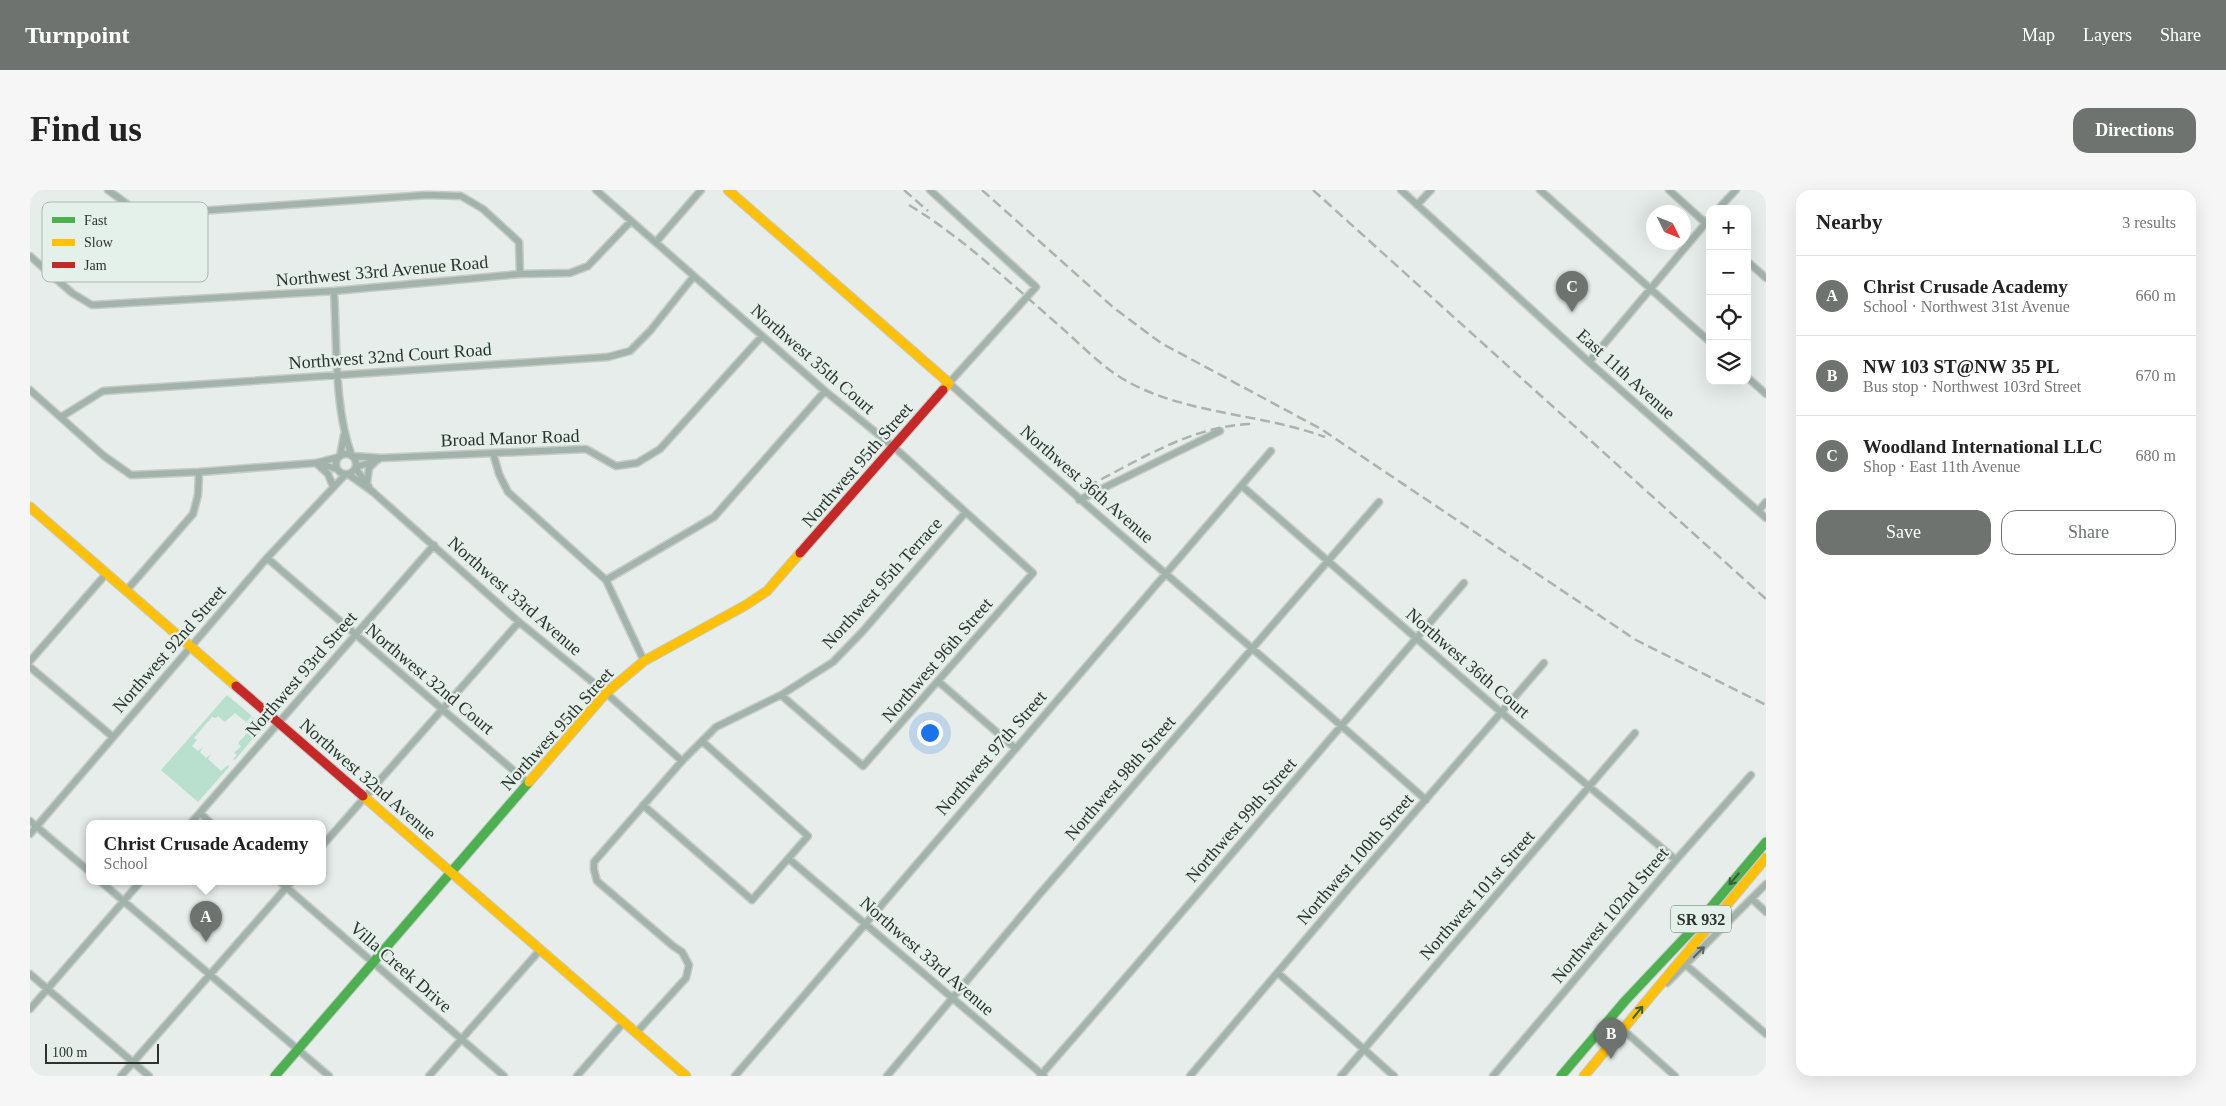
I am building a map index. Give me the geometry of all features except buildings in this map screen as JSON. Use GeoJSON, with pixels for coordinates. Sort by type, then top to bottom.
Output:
{"type":"FeatureCollection","features":[{"type":"Feature","properties":{"kind":"main road","name":"Northwest 36th Avenue"},"geometry":{"type":"LineString","coordinates":[[728,190],[949,383]]}},
{"type":"Feature","properties":{"kind":"main road","name":"Northwest 95th Street"},"geometry":{"type":"LineString","coordinates":[[275,1076],[606,693],[644,661],[746,605],[767,591],[949,383]]}},
{"type":"Feature","properties":{"kind":"main road","name":"Northwest 32nd Avenue"},"geometry":{"type":"LineString","coordinates":[[30,507],[686,1076]]}},
{"type":"Feature","properties":{"kind":"main road","name":"SR 932"},"geometry":{"type":"LineString","coordinates":[[1561,1076],[1610,1018],[1692,931],[1766,842]]}},
{"type":"Feature","properties":{"kind":"main road","name":"SR 932"},"geometry":{"type":"LineString","coordinates":[[1584,1076],[1766,858]]}},
{"type":"Feature","properties":{"kind":"street"},"geometry":{"type":"LineString","coordinates":[[108,190],[125,202]]}},
{"type":"Feature","properties":{"kind":"street","name":"Northwest 35th Court"},"geometry":{"type":"LineString","coordinates":[[596,190],[762,336],[894,448],[1032,573]]}},
{"type":"Feature","properties":{"kind":"street"},"geometry":{"type":"LineString","coordinates":[[656,242],[701,190]]}},
{"type":"Feature","properties":{"kind":"street","name":"Northwest 95th Street"},"geometry":{"type":"LineString","coordinates":[[930,190],[1036,287],[949,383]]}},
{"type":"Feature","properties":{"kind":"street","name":"East 11th Avenue"},"geometry":{"type":"LineString","coordinates":[[1401,190],[1589,362],[1766,518]]}},
{"type":"Feature","properties":{"kind":"street"},"geometry":{"type":"LineString","coordinates":[[1417,205],[1431,190]]}},
{"type":"Feature","properties":{"kind":"street"},"geometry":{"type":"LineString","coordinates":[[1540,190],[1708,340]]}},
{"type":"Feature","properties":{"kind":"street"},"geometry":{"type":"LineString","coordinates":[[1669,190],[1706,220]]}},
{"type":"Feature","properties":{"kind":"street"},"geometry":{"type":"LineString","coordinates":[[1722,205],[1736,190]]}},
{"type":"Feature","properties":{"kind":"street"},"geometry":{"type":"LineString","coordinates":[[208,211],[427,195],[461,196],[483,209],[519,242],[520,274]]}},
{"type":"Feature","properties":{"kind":"street","name":"Northwest 33rd Avenue Road"},"geometry":{"type":"LineString","coordinates":[[60,282],[72,293],[92,305],[334,291],[520,274],[570,273],[588,266],[631,221]]}},
{"type":"Feature","properties":{"kind":"street"},"geometry":{"type":"LineString","coordinates":[[1589,362],[1706,224]]}},
{"type":"Feature","properties":{"kind":"street","name":"Northwest 33rd Avenue Road"},"geometry":{"type":"LineString","coordinates":[[30,256],[42,267]]}},
{"type":"Feature","properties":{"kind":"street"},"geometry":{"type":"LineString","coordinates":[[1751,265],[1766,278]]}},
{"type":"Feature","properties":{"kind":"street","name":"Northwest 32nd Court Road"},"geometry":{"type":"LineString","coordinates":[[61,417],[103,391],[608,356],[630,350],[650,332],[694,276]]}},
{"type":"Feature","properties":{"kind":"street"},"geometry":{"type":"LineString","coordinates":[[316,462],[347,474],[356,468],[344,431],[334,291]]}},
{"type":"Feature","properties":{"kind":"street","name":"Broad Manor Road"},"geometry":{"type":"LineString","coordinates":[[353,456],[378,459],[586,449],[616,466],[637,463],[660,449],[762,336]]}},
{"type":"Feature","properties":{"kind":"street"},"geometry":{"type":"LineString","coordinates":[[1751,381],[1766,394]]}},
{"type":"Feature","properties":{"kind":"street","name":"Northwest 36th Avenue"},"geometry":{"type":"LineString","coordinates":[[949,383],[1079,500],[1167,574],[1426,800]]}},
{"type":"Feature","properties":{"kind":"street"},"geometry":{"type":"LineString","coordinates":[[30,390],[104,456],[131,475],[198,472],[316,462],[347,454],[353,456]]}},
{"type":"Feature","properties":{"kind":"street"},"geometry":{"type":"LineString","coordinates":[[606,580],[714,517],[826,391]]}},
{"type":"Feature","properties":{"kind":"street"},"geometry":{"type":"LineString","coordinates":[[337,470],[336,462],[339,457],[344,431]]}},
{"type":"Feature","properties":{"kind":"street"},"geometry":{"type":"LineString","coordinates":[[1079,500],[1220,431]]}},
{"type":"Feature","properties":{"kind":"street","name":"Northwest 97th Street"},"geometry":{"type":"LineString","coordinates":[[735,1076],[1271,451]]}},
{"type":"Feature","properties":{"kind":"street"},"geometry":{"type":"LineString","coordinates":[[493,453],[508,492],[606,580],[644,661]]}},
{"type":"Feature","properties":{"kind":"street"},"geometry":{"type":"LineString","coordinates":[[367,483],[370,468],[378,459]]}},
{"type":"Feature","properties":{"kind":"street","name":"Broad Manor Road"},"geometry":{"type":"LineString","coordinates":[[356,468],[378,459]]}},
{"type":"Feature","properties":{"kind":"street"},"geometry":{"type":"LineString","coordinates":[[316,462],[328,474],[333,486]]}},
{"type":"Feature","properties":{"kind":"street","name":"Northwest 33rd Avenue"},"geometry":{"type":"LineString","coordinates":[[356,468],[373,492]]}},
{"type":"Feature","properties":{"kind":"street","name":"Northwest 92nd Street"},"geometry":{"type":"LineString","coordinates":[[333,486],[337,470]]}},
{"type":"Feature","properties":{"kind":"street"},"geometry":{"type":"LineString","coordinates":[[126,591],[193,514],[198,495],[198,472]]}},
{"type":"Feature","properties":{"kind":"street","name":"Northwest 33rd Avenue"},"geometry":{"type":"LineString","coordinates":[[347,474],[373,492],[519,622],[606,693],[682,762]]}},
{"type":"Feature","properties":{"kind":"street","name":"Northwest 92nd Street"},"geometry":{"type":"LineString","coordinates":[[30,834],[268,558],[333,486],[347,474]]}},
{"type":"Feature","properties":{"kind":"street","name":"Northwest 36th Court"},"geometry":{"type":"LineString","coordinates":[[1242,486],[1502,713],[1676,860]]}},
{"type":"Feature","properties":{"kind":"street","name":"Northwest 98th Street"},"geometry":{"type":"LineString","coordinates":[[887,1076],[1038,896],[1379,502]]}},
{"type":"Feature","properties":{"kind":"street"},"geometry":{"type":"LineString","coordinates":[[1758,510],[1766,502]]}},
{"type":"Feature","properties":{"kind":"street","name":"Northwest 95th Terrace"},"geometry":{"type":"LineString","coordinates":[[636,1033],[686,978],[689,965],[682,952],[597,881],[594,862],[643,805],[716,726],[781,695],[832,662],[845,650],[863,632],[965,513]]}},
{"type":"Feature","properties":{"kind":"street","name":"Northwest 93rd Street"},"geometry":{"type":"LineString","coordinates":[[194,820],[354,634],[434,545]]}},
{"type":"Feature","properties":{"kind":"street","name":"Northwest 32nd Court"},"geometry":{"type":"LineString","coordinates":[[268,558],[528,783]]}},
{"type":"Feature","properties":{"kind":"street","name":"Northwest 96th Street"},"geometry":{"type":"LineString","coordinates":[[781,695],[863,766],[939,682],[1032,573]]}},
{"type":"Feature","properties":{"kind":"street"},"geometry":{"type":"LineString","coordinates":[[30,661],[106,574]]}},
{"type":"Feature","properties":{"kind":"street","name":"Northwest 99th Street"},"geometry":{"type":"LineString","coordinates":[[1042,1075],[1464,583]]}},
{"type":"Feature","properties":{"kind":"street"},"geometry":{"type":"LineString","coordinates":[[326,842],[519,622]]}},
{"type":"Feature","properties":{"kind":"street","name":"Northwest 100th Street"},"geometry":{"type":"LineString","coordinates":[[1190,1076],[1349,888],[1544,663]]}},
{"type":"Feature","properties":{"kind":"street"},"geometry":{"type":"LineString","coordinates":[[30,667],[113,737]]}},
{"type":"Feature","properties":{"kind":"street"},"geometry":{"type":"LineString","coordinates":[[939,682],[1015,748]]}},
{"type":"Feature","properties":{"kind":"street","name":"Northwest 101st Street"},"geometry":{"type":"LineString","coordinates":[[1341,1076],[1636,733]]}},
{"type":"Feature","properties":{"kind":"street"},"geometry":{"type":"LineString","coordinates":[[643,805],[752,900],[808,836],[702,741]]}},
{"type":"Feature","properties":{"kind":"street","name":"Northwest 102nd Street"},"geometry":{"type":"LineString","coordinates":[[1492,1076],[1751,775]]}},
{"type":"Feature","properties":{"kind":"street"},"geometry":{"type":"LineString","coordinates":[[200,813],[208,820]]}},
{"type":"Feature","properties":{"kind":"street"},"geometry":{"type":"LineString","coordinates":[[30,821],[86,869]]}},
{"type":"Feature","properties":{"kind":"street","name":"Northwest 33rd Avenue"},"geometry":{"type":"LineString","coordinates":[[789,859],[1042,1075]]}},
{"type":"Feature","properties":{"kind":"street"},"geometry":{"type":"LineString","coordinates":[[1651,996],[1686,965],[1766,884]]}},
{"type":"Feature","properties":{"kind":"street"},"geometry":{"type":"LineString","coordinates":[[105,885],[329,1076]]}},
{"type":"Feature","properties":{"kind":"street"},"geometry":{"type":"LineString","coordinates":[[30,1009],[138,885]]}},
{"type":"Feature","properties":{"kind":"street","name":"Villa Creek Drive"},"geometry":{"type":"LineString","coordinates":[[284,885],[504,1076]]}},
{"type":"Feature","properties":{"kind":"street"},"geometry":{"type":"LineString","coordinates":[[121,1076],[287,887]]}},
{"type":"Feature","properties":{"kind":"street"},"geometry":{"type":"LineString","coordinates":[[1752,900],[1766,912]]}},
{"type":"Feature","properties":{"kind":"street"},"geometry":{"type":"LineString","coordinates":[[429,1076],[540,950]]}},
{"type":"Feature","properties":{"kind":"street"},"geometry":{"type":"LineString","coordinates":[[1686,965],[1766,1034]]}},
{"type":"Feature","properties":{"kind":"street"},"geometry":{"type":"LineString","coordinates":[[1278,973],[1394,1076]]}},
{"type":"Feature","properties":{"kind":"street"},"geometry":{"type":"LineString","coordinates":[[30,974],[149,1076]]}},
{"type":"Feature","properties":{"kind":"street"},"geometry":{"type":"LineString","coordinates":[[1610,1018],[1676,1076]]}},
{"type":"Feature","properties":{"kind":"street"},"geometry":{"type":"LineString","coordinates":[[577,1076],[624,1022]]}},
{"type":"Feature","properties":{"kind":"green space"},"geometry":{"type":"Polygon","coordinates":[[[227,695],[252,716],[246,722],[235,713],[225,722],[218,716],[216,718],[212,717],[194,738],[197,740],[192,746],[198,751],[203,747],[200,752],[206,758],[211,754],[208,759],[221,771],[228,765],[229,767],[198,802],[161,770],[227,695]]]}},
{"type":"Feature","properties":{"kind":"green space"},"geometry":{"type":"Polygon","coordinates":[[[253,717],[259,724],[260,730],[235,760],[233,759],[237,755],[234,753],[241,746],[238,743],[252,728],[247,723],[253,717]]]}},
{"type":"Feature","properties":{"kind":"railway"},"geometry":{"type":"LineString","coordinates":[[904,190],[928,211]]}},
{"type":"Feature","properties":{"kind":"railway"},"geometry":{"type":"LineString","coordinates":[[982,190],[1114,308],[1161,343],[1321,429],[1636,640],[1766,705]]}},
{"type":"Feature","properties":{"kind":"railway"},"geometry":{"type":"LineString","coordinates":[[1313,190],[1766,599]]}},
{"type":"Feature","properties":{"kind":"railway"},"geometry":{"type":"LineString","coordinates":[[909,205],[930,218],[969,248],[1095,358],[1122,379],[1155,394],[1179,402],[1277,423],[1325,437]]}},
{"type":"Feature","properties":{"kind":"railway"},"geometry":{"type":"LineString","coordinates":[[1088,486],[1168,445],[1189,437],[1210,430],[1255,424]]}},
{"type":"Feature","properties":{"kind":"traffic: fast"},"geometry":{"type":"LineString","coordinates":[[275,1076],[529,782]]}},
{"type":"Feature","properties":{"kind":"traffic: fast"},"geometry":{"type":"LineString","coordinates":[[1561,1076],[1625,1001],[1691,931],[1766,842]]}},
{"type":"Feature","properties":{"kind":"traffic: slow"},"geometry":{"type":"LineString","coordinates":[[728,190],[949,383],[943,390]]}},
{"type":"Feature","properties":{"kind":"traffic: slow"},"geometry":{"type":"LineString","coordinates":[[30,507],[236,686]]}},
{"type":"Feature","properties":{"kind":"traffic: slow"},"geometry":{"type":"LineString","coordinates":[[529,782],[606,693],[644,661],[746,605],[767,591],[800,553]]}},
{"type":"Feature","properties":{"kind":"traffic: slow"},"geometry":{"type":"LineString","coordinates":[[363,796],[686,1076]]}},
{"type":"Feature","properties":{"kind":"traffic: slow"},"geometry":{"type":"LineString","coordinates":[[1584,1076],[1766,858]]}},
{"type":"Feature","properties":{"kind":"traffic: jam"},"geometry":{"type":"LineString","coordinates":[[800,553],[943,390]]}},
{"type":"Feature","properties":{"kind":"traffic: jam"},"geometry":{"type":"LineString","coordinates":[[236,686],[363,796]]}},
{"type":"Feature","properties":{"kind":"place","name":"Woodland International LLC"},"geometry":{"type":"Point","coordinates":[1572,312]}},
{"type":"Feature","properties":{"kind":"place","name":"Christ Crusade Academy"},"geometry":{"type":"Point","coordinates":[206,942]}},
{"type":"Feature","properties":{"kind":"place","name":"NW 103 ST@NW 35 PL"},"geometry":{"type":"Point","coordinates":[1611,1059]}}]}
